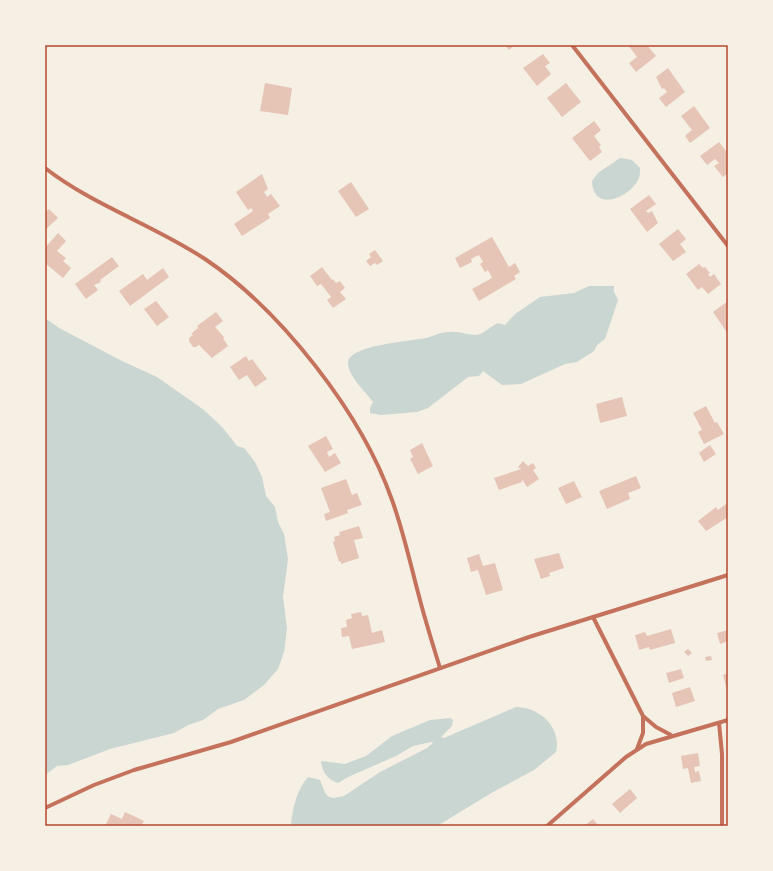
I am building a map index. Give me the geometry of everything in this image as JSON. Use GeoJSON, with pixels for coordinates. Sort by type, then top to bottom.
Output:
{"type":"FeatureCollection","features":[{"type":"Feature","properties":{"kind":"street"},"geometry":{"type":"LineString","coordinates":[[572,45],[728,246]]}},
{"type":"Feature","properties":{"kind":"street"},"geometry":{"type":"LineString","coordinates":[[45,168],[73,187],[182,245],[207,260],[255,299],[304,351],[354,424],[385,482],[407,544],[420,599],[440,668]]}},
{"type":"Feature","properties":{"kind":"street"},"geometry":{"type":"LineString","coordinates":[[45,808],[118,776],[261,732],[327,710],[440,668],[593,617],[728,575]]}},
{"type":"Feature","properties":{"kind":"street"},"geometry":{"type":"LineString","coordinates":[[593,617],[643,716],[656,727],[672,735]]}},
{"type":"Feature","properties":{"kind":"street"},"geometry":{"type":"LineString","coordinates":[[637,749],[643,733],[643,716]]}},
{"type":"Feature","properties":{"kind":"street"},"geometry":{"type":"LineString","coordinates":[[547,826],[637,749],[650,742],[728,720]]}},
{"type":"Feature","properties":{"kind":"street"},"geometry":{"type":"LineString","coordinates":[[719,723],[722,754],[722,826]]}},
{"type":"Feature","properties":{"kind":"shaded area"},"geometry":{"type":"Polygon","coordinates":[[[620,158],[632,160],[640,168],[639,178],[635,185],[621,196],[605,200],[599,197],[594,191],[592,181],[598,173],[620,158]]]}},
{"type":"Feature","properties":{"kind":"shaded area"},"geometry":{"type":"Polygon","coordinates":[[[589,286],[614,286],[614,292],[618,300],[605,339],[597,345],[594,351],[577,362],[565,364],[521,384],[502,385],[483,371],[479,376],[468,377],[428,408],[417,412],[381,415],[370,413],[370,408],[373,402],[354,378],[349,368],[348,363],[351,357],[358,352],[369,348],[395,342],[426,338],[446,332],[476,335],[485,332],[498,323],[505,325],[515,314],[540,297],[574,293],[589,286]]]}},
{"type":"Feature","properties":{"kind":"shaded area"},"geometry":{"type":"Polygon","coordinates":[[[45,318],[59,328],[122,361],[157,377],[204,410],[223,428],[237,446],[244,448],[255,462],[262,477],[266,496],[275,507],[278,522],[284,534],[288,559],[283,597],[287,628],[284,652],[278,669],[264,685],[244,700],[218,709],[203,720],[188,725],[174,733],[110,749],[68,765],[57,766],[45,775],[45,318]]]}},
{"type":"Feature","properties":{"kind":"shaded area"},"geometry":{"type":"Polygon","coordinates":[[[516,707],[533,711],[547,720],[556,734],[556,752],[534,770],[493,792],[442,823],[436,826],[291,826],[296,800],[301,787],[308,777],[320,780],[325,793],[329,797],[334,798],[344,796],[380,772],[427,748],[433,743],[431,742],[413,746],[396,756],[348,777],[338,783],[331,780],[326,775],[321,761],[345,764],[366,756],[392,736],[430,720],[450,718],[453,720],[452,726],[441,737],[444,738],[516,707]]]}},
{"type":"Feature","properties":{"kind":"building"},"geometry":{"type":"Polygon","coordinates":[[[505,45],[515,45],[509,50],[505,45]]]}},
{"type":"Feature","properties":{"kind":"building"},"geometry":{"type":"Polygon","coordinates":[[[628,45],[647,45],[656,56],[636,72],[629,63],[637,57],[628,45]]]}},
{"type":"Feature","properties":{"kind":"building"},"geometry":{"type":"Polygon","coordinates":[[[543,54],[550,63],[545,66],[551,74],[537,86],[523,68],[543,54]]]}},
{"type":"Feature","properties":{"kind":"building"},"geometry":{"type":"Polygon","coordinates":[[[668,68],[685,92],[666,107],[659,98],[667,92],[664,88],[662,89],[656,77],[668,68]]]}},
{"type":"Feature","properties":{"kind":"building"},"geometry":{"type":"Polygon","coordinates":[[[265,83],[292,88],[288,115],[260,111],[265,83]]]}},
{"type":"Feature","properties":{"kind":"building"},"geometry":{"type":"Polygon","coordinates":[[[566,83],[581,102],[562,117],[547,98],[566,83]]]}},
{"type":"Feature","properties":{"kind":"building"},"geometry":{"type":"Polygon","coordinates":[[[694,106],[710,128],[690,143],[685,136],[692,130],[681,116],[694,106]]]}},
{"type":"Feature","properties":{"kind":"building"},"geometry":{"type":"Polygon","coordinates":[[[594,121],[601,130],[594,136],[601,145],[599,147],[602,152],[590,161],[572,138],[594,121]]]}},
{"type":"Feature","properties":{"kind":"building"},"geometry":{"type":"Polygon","coordinates":[[[719,142],[726,151],[728,149],[728,173],[723,177],[714,166],[719,163],[715,159],[707,165],[700,156],[719,142]]]}},
{"type":"Feature","properties":{"kind":"building"},"geometry":{"type":"Polygon","coordinates":[[[262,174],[268,189],[264,192],[267,197],[271,194],[280,206],[268,214],[270,218],[242,236],[234,224],[253,211],[251,208],[248,210],[236,192],[262,174]]]}},
{"type":"Feature","properties":{"kind":"building"},"geometry":{"type":"Polygon","coordinates":[[[351,182],[369,209],[356,217],[338,191],[351,182]]]}},
{"type":"Feature","properties":{"kind":"building"},"geometry":{"type":"Polygon","coordinates":[[[649,195],[656,204],[646,211],[648,213],[652,211],[658,223],[647,232],[630,209],[649,195]]]}},
{"type":"Feature","properties":{"kind":"building"},"geometry":{"type":"Polygon","coordinates":[[[49,209],[58,218],[45,230],[45,212],[49,209]]]}},
{"type":"Feature","properties":{"kind":"building"},"geometry":{"type":"Polygon","coordinates":[[[678,229],[686,239],[680,244],[686,252],[673,261],[659,244],[678,229]]]}},
{"type":"Feature","properties":{"kind":"building"},"geometry":{"type":"Polygon","coordinates":[[[58,233],[66,241],[57,251],[66,258],[63,261],[71,268],[63,278],[45,263],[45,248],[58,233]]]}},
{"type":"Feature","properties":{"kind":"building"},"geometry":{"type":"Polygon","coordinates":[[[492,237],[509,267],[515,263],[520,272],[514,276],[516,279],[479,301],[472,289],[492,278],[488,270],[485,272],[480,264],[483,262],[479,255],[471,259],[472,262],[460,268],[455,258],[492,237]]]}},
{"type":"Feature","properties":{"kind":"building"},"geometry":{"type":"Polygon","coordinates":[[[375,250],[383,261],[377,265],[375,263],[370,266],[366,261],[371,257],[369,254],[375,250]]]}},
{"type":"Feature","properties":{"kind":"building"},"geometry":{"type":"Polygon","coordinates":[[[112,257],[119,266],[100,280],[101,282],[94,285],[98,290],[86,299],[75,284],[112,257]]]}},
{"type":"Feature","properties":{"kind":"building"},"geometry":{"type":"Polygon","coordinates":[[[699,264],[703,268],[705,267],[710,273],[708,274],[710,277],[714,274],[721,284],[708,294],[702,287],[698,290],[686,274],[699,264]]]}},
{"type":"Feature","properties":{"kind":"building"},"geometry":{"type":"Polygon","coordinates":[[[322,267],[332,280],[333,279],[336,283],[340,281],[345,288],[340,292],[346,299],[333,308],[327,300],[331,297],[321,284],[317,286],[310,276],[322,267]]]}},
{"type":"Feature","properties":{"kind":"building"},"geometry":{"type":"Polygon","coordinates":[[[163,268],[169,277],[130,306],[119,291],[143,274],[147,280],[163,268]]]}},
{"type":"Feature","properties":{"kind":"building"},"geometry":{"type":"Polygon","coordinates":[[[156,301],[169,317],[157,326],[144,309],[156,301]]]}},
{"type":"Feature","properties":{"kind":"building"},"geometry":{"type":"Polygon","coordinates":[[[728,301],[728,334],[713,312],[728,301]]]}},
{"type":"Feature","properties":{"kind":"building"},"geometry":{"type":"Polygon","coordinates":[[[216,312],[223,321],[215,327],[224,337],[223,338],[228,346],[212,358],[199,345],[193,347],[189,341],[189,338],[198,328],[197,326],[216,312]]]}},
{"type":"Feature","properties":{"kind":"building"},"geometry":{"type":"Polygon","coordinates":[[[246,356],[249,361],[252,359],[267,379],[255,387],[247,375],[239,380],[230,367],[246,356]]]}},
{"type":"Feature","properties":{"kind":"building"},"geometry":{"type":"Polygon","coordinates":[[[622,397],[627,416],[600,423],[596,404],[622,397]]]}},
{"type":"Feature","properties":{"kind":"building"},"geometry":{"type":"Polygon","coordinates":[[[706,406],[715,423],[717,422],[724,434],[704,444],[698,432],[702,430],[693,413],[706,406]]]}},
{"type":"Feature","properties":{"kind":"building"},"geometry":{"type":"Polygon","coordinates":[[[326,436],[333,449],[327,452],[329,457],[335,453],[341,463],[325,472],[308,446],[326,436]]]}},
{"type":"Feature","properties":{"kind":"building"},"geometry":{"type":"Polygon","coordinates":[[[422,443],[433,466],[418,474],[410,459],[413,457],[410,450],[422,443]]]}},
{"type":"Feature","properties":{"kind":"building"},"geometry":{"type":"Polygon","coordinates":[[[710,445],[716,454],[704,462],[699,453],[710,445]]]}},
{"type":"Feature","properties":{"kind":"building"},"geometry":{"type":"Polygon","coordinates":[[[523,461],[528,466],[533,463],[536,468],[533,470],[539,479],[527,487],[522,479],[522,482],[499,490],[494,478],[521,469],[518,467],[523,461]]]}},
{"type":"Feature","properties":{"kind":"building"},"geometry":{"type":"Polygon","coordinates":[[[636,476],[641,488],[628,493],[630,499],[607,509],[599,491],[636,476]]]}},
{"type":"Feature","properties":{"kind":"building"},"geometry":{"type":"Polygon","coordinates":[[[346,479],[352,495],[357,493],[362,505],[347,510],[348,513],[326,521],[324,514],[330,512],[321,488],[346,479]]]}},
{"type":"Feature","properties":{"kind":"building"},"geometry":{"type":"Polygon","coordinates":[[[574,481],[582,497],[566,504],[558,488],[574,481]]]}},
{"type":"Feature","properties":{"kind":"building"},"geometry":{"type":"Polygon","coordinates":[[[726,504],[728,507],[728,517],[706,531],[698,521],[716,507],[718,510],[726,504]]]}},
{"type":"Feature","properties":{"kind":"building"},"geometry":{"type":"Polygon","coordinates":[[[359,526],[363,538],[354,540],[359,558],[341,564],[333,542],[335,541],[334,537],[340,535],[339,532],[359,526]]]}},
{"type":"Feature","properties":{"kind":"building"},"geometry":{"type":"Polygon","coordinates":[[[559,553],[564,568],[549,573],[550,576],[541,579],[534,559],[559,553]]]}},
{"type":"Feature","properties":{"kind":"building"},"geometry":{"type":"Polygon","coordinates":[[[479,554],[483,566],[495,563],[503,590],[486,595],[478,570],[471,572],[467,558],[479,554]]]}},
{"type":"Feature","properties":{"kind":"building"},"geometry":{"type":"Polygon","coordinates":[[[361,612],[362,616],[368,615],[372,633],[382,630],[385,642],[352,649],[349,636],[342,637],[341,628],[347,627],[346,620],[352,618],[351,614],[361,612]]]}},
{"type":"Feature","properties":{"kind":"building"},"geometry":{"type":"Polygon","coordinates":[[[671,629],[675,643],[650,650],[649,647],[639,650],[635,635],[645,632],[647,636],[671,629]]]}},
{"type":"Feature","properties":{"kind":"building"},"geometry":{"type":"Polygon","coordinates":[[[728,630],[728,641],[720,644],[717,633],[728,630]]]}},
{"type":"Feature","properties":{"kind":"building"},"geometry":{"type":"Polygon","coordinates":[[[688,649],[692,653],[688,656],[684,652],[688,649]]]}},
{"type":"Feature","properties":{"kind":"building"},"geometry":{"type":"Polygon","coordinates":[[[711,656],[712,660],[706,661],[705,657],[711,656]]]}},
{"type":"Feature","properties":{"kind":"building"},"geometry":{"type":"Polygon","coordinates":[[[681,669],[684,678],[669,683],[666,673],[681,669]]]}},
{"type":"Feature","properties":{"kind":"building"},"geometry":{"type":"Polygon","coordinates":[[[728,673],[728,686],[726,687],[723,675],[728,673]]]}},
{"type":"Feature","properties":{"kind":"building"},"geometry":{"type":"Polygon","coordinates":[[[690,687],[695,701],[676,707],[672,693],[690,687]]]}},
{"type":"Feature","properties":{"kind":"building"},"geometry":{"type":"Polygon","coordinates":[[[698,753],[700,766],[694,767],[695,772],[699,771],[701,781],[691,783],[688,768],[683,769],[681,756],[698,753]]]}},
{"type":"Feature","properties":{"kind":"building"},"geometry":{"type":"Polygon","coordinates":[[[630,789],[637,798],[620,813],[612,804],[630,789]]]}},
{"type":"Feature","properties":{"kind":"building"},"geometry":{"type":"Polygon","coordinates":[[[125,812],[144,821],[141,826],[105,826],[111,814],[122,819],[125,812]]]}},
{"type":"Feature","properties":{"kind":"building"},"geometry":{"type":"Polygon","coordinates":[[[593,819],[599,826],[584,826],[588,823],[593,819]]]}}]}
